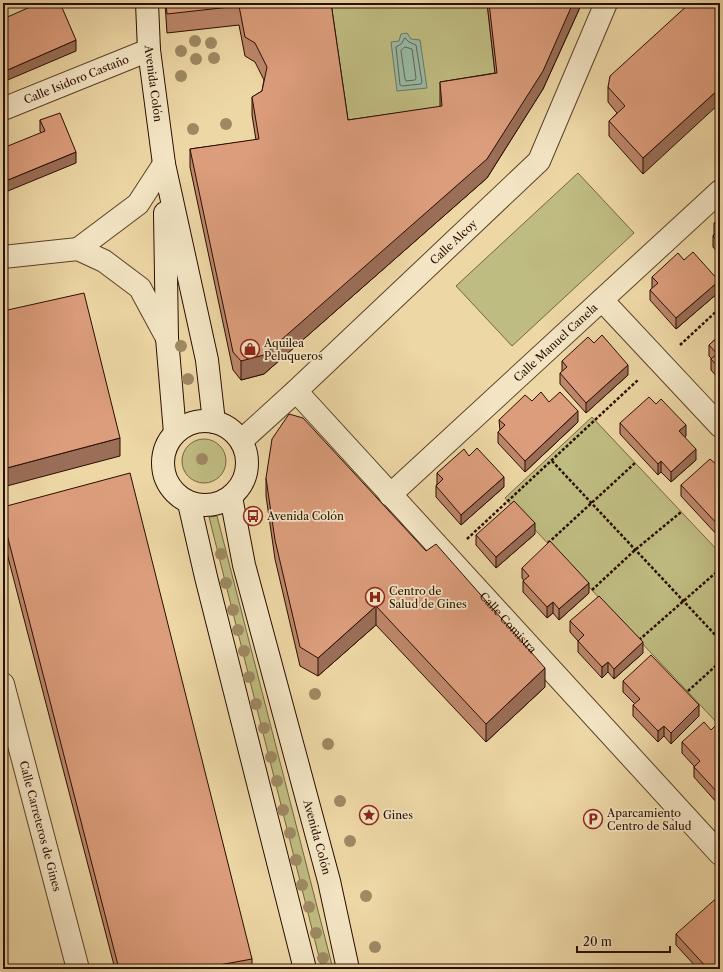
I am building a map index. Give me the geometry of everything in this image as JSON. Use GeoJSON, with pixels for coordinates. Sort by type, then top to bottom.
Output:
{"type":"FeatureCollection","features":[{"type":"Feature","properties":{"kind":"street","name":"Avenida Colón"},"geometry":{"type":"LineString","coordinates":[[147,3],[149,50],[164,164],[207,360],[214,422]]}},
{"type":"Feature","properties":{"kind":"street","name":"Calle Alcoy"},"geometry":{"type":"LineString","coordinates":[[241,441],[296,391],[539,161],[606,3]]}},
{"type":"Feature","properties":{"kind":"street","name":"Calle Isidoro Castaño"},"geometry":{"type":"LineString","coordinates":[[3,109],[149,50]]}},
{"type":"Feature","properties":{"kind":"street","name":"Avenida Colón"},"geometry":{"type":"LineString","coordinates":[[164,164],[167,338],[175,433]]}},
{"type":"Feature","properties":{"kind":"street"},"geometry":{"type":"LineString","coordinates":[[3,257],[78,249],[138,204],[164,164]]}},
{"type":"Feature","properties":{"kind":"street","name":"Calle Manuel Canela"},"geometry":{"type":"LineString","coordinates":[[390,495],[720,191]]}},
{"type":"Feature","properties":{"kind":"street"},"geometry":{"type":"LineString","coordinates":[[78,249],[104,261],[140,288],[167,338]]}},
{"type":"Feature","properties":{"kind":"street"},"geometry":{"type":"LineString","coordinates":[[602,300],[720,426]]}},
{"type":"Feature","properties":{"kind":"street","name":"Calle Comistra"},"geometry":{"type":"LineString","coordinates":[[296,391],[720,854]]}},
{"type":"Feature","properties":{"kind":"street"},"geometry":{"type":"LineString","coordinates":[[200,421],[214,422],[225,425],[234,432],[241,441],[246,452],[247,465],[245,477],[239,488],[231,497],[218,504],[203,506],[189,503],[179,497],[170,488],[162,466],[164,454],[168,443],[175,433],[187,425],[200,421]]}},
{"type":"Feature","properties":{"kind":"street","name":"Avenida Colón"},"geometry":{"type":"LineString","coordinates":[[231,497],[244,566],[329,881],[348,969]]}},
{"type":"Feature","properties":{"kind":"street"},"geometry":{"type":"LineString","coordinates":[[189,503],[206,577],[305,969]]}},
{"type":"Feature","properties":{"kind":"street","name":"Calle Carreteros de Gines"},"geometry":{"type":"LineString","coordinates":[[3,684],[78,969]]}},
{"type":"Feature","properties":{"kind":"path"},"geometry":{"type":"LineString","coordinates":[[448,557],[720,308]]}},
{"type":"Feature","properties":{"kind":"path"},"geometry":{"type":"LineString","coordinates":[[552,461],[720,640]]}},
{"type":"Feature","properties":{"kind":"path"},"geometry":{"type":"LineString","coordinates":[[548,543],[590,502],[635,462]]}},
{"type":"Feature","properties":{"kind":"path"},"geometry":{"type":"LineString","coordinates":[[592,590],[635,550],[681,512]]}},
{"type":"Feature","properties":{"kind":"path"},"geometry":{"type":"LineString","coordinates":[[639,640],[720,569]]}},
{"type":"Feature","properties":{"kind":"path"},"geometry":{"type":"LineString","coordinates":[[688,691],[720,662]]}},
{"type":"Feature","properties":{"kind":"shaded area"},"geometry":{"type":"Polygon","coordinates":[[[487,3],[497,92],[442,125],[348,139],[329,4],[487,3]]]}},
{"type":"Feature","properties":{"kind":"shaded area"},"geometry":{"type":"Polygon","coordinates":[[[578,173],[634,233],[512,346],[456,286],[578,173]]]}},
{"type":"Feature","properties":{"kind":"shaded area"},"geometry":{"type":"Polygon","coordinates":[[[592,417],[720,553],[720,726],[505,498],[592,417]]]}},
{"type":"Feature","properties":{"kind":"shaded area"},"geometry":{"type":"Polygon","coordinates":[[[200,439],[208,439],[220,445],[226,457],[226,465],[220,477],[208,483],[200,483],[188,477],[182,465],[182,457],[188,445],[200,439]]]}},
{"type":"Feature","properties":{"kind":"shaded area"},"geometry":{"type":"Polygon","coordinates":[[[217,516],[333,969],[322,969],[209,517],[217,516]]]}},
{"type":"Feature","properties":{"kind":"water"},"geometry":{"type":"Polygon","coordinates":[[[407,33],[411,39],[420,40],[427,88],[397,91],[391,42],[399,41],[401,34],[407,33]]]}},
{"type":"Feature","properties":{"kind":"building"},"geometry":{"type":"Polygon","coordinates":[[[39,3],[60,3],[76,40],[3,72],[3,19],[39,3]]]}},
{"type":"Feature","properties":{"kind":"building"},"geometry":{"type":"Polygon","coordinates":[[[166,3],[331,3],[348,120],[442,106],[440,82],[497,73],[489,3],[573,3],[543,71],[487,159],[264,355],[241,361],[233,352],[190,149],[259,139],[252,97],[262,91],[267,67],[255,43],[245,37],[239,6],[167,14],[166,3]]]}},
{"type":"Feature","properties":{"kind":"building"},"geometry":{"type":"Polygon","coordinates":[[[690,3],[720,3],[720,88],[643,158],[609,121],[625,106],[608,87],[610,76],[690,3]]]}},
{"type":"Feature","properties":{"kind":"building"},"geometry":{"type":"Polygon","coordinates":[[[60,113],[76,152],[3,182],[3,148],[45,131],[40,120],[60,113]]]}},
{"type":"Feature","properties":{"kind":"building"},"geometry":{"type":"Polygon","coordinates":[[[720,218],[720,229],[714,223],[720,218]]]}},
{"type":"Feature","properties":{"kind":"building"},"geometry":{"type":"Polygon","coordinates":[[[720,229],[720,244],[713,236],[720,229]]]}},
{"type":"Feature","properties":{"kind":"building"},"geometry":{"type":"Polygon","coordinates":[[[693,252],[719,281],[676,318],[650,290],[658,283],[652,277],[678,253],[684,260],[693,252]]]}},
{"type":"Feature","properties":{"kind":"building"},"geometry":{"type":"Polygon","coordinates":[[[84,293],[120,438],[3,469],[3,311],[84,293]]]}},
{"type":"Feature","properties":{"kind":"building"},"geometry":{"type":"Polygon","coordinates":[[[602,335],[628,365],[586,403],[560,373],[567,367],[562,361],[588,337],[594,343],[602,335]]]}},
{"type":"Feature","properties":{"kind":"building"},"geometry":{"type":"Polygon","coordinates":[[[720,335],[720,369],[711,359],[717,354],[709,345],[720,335]]]}},
{"type":"Feature","properties":{"kind":"building"},"geometry":{"type":"Polygon","coordinates":[[[541,392],[549,402],[560,392],[578,411],[525,461],[498,432],[505,425],[499,420],[525,395],[532,401],[541,392]]]}},
{"type":"Feature","properties":{"kind":"building"},"geometry":{"type":"Polygon","coordinates":[[[649,397],[656,404],[661,399],[686,425],[679,431],[696,449],[671,472],[661,461],[658,464],[620,423],[649,397]]]}},
{"type":"Feature","properties":{"kind":"building","name":"Centro de Salud de Gines"},"geometry":{"type":"Polygon","coordinates":[[[289,414],[303,418],[426,551],[436,544],[545,668],[486,724],[376,606],[318,658],[300,647],[275,540],[266,478],[272,439],[289,414]]]}},
{"type":"Feature","properties":{"kind":"building"},"geometry":{"type":"Polygon","coordinates":[[[477,448],[504,477],[461,515],[436,486],[443,479],[437,473],[464,449],[469,456],[477,448]]]}},
{"type":"Feature","properties":{"kind":"building"},"geometry":{"type":"Polygon","coordinates":[[[710,459],[717,465],[720,463],[719,526],[681,485],[710,459]]]}},
{"type":"Feature","properties":{"kind":"building"},"geometry":{"type":"Polygon","coordinates":[[[130,473],[252,959],[197,969],[119,969],[3,519],[3,507],[130,473]]]}},
{"type":"Feature","properties":{"kind":"building"},"geometry":{"type":"Polygon","coordinates":[[[514,501],[535,523],[496,557],[476,535],[514,501]]]}},
{"type":"Feature","properties":{"kind":"building"},"geometry":{"type":"Polygon","coordinates":[[[550,541],[589,583],[559,609],[553,602],[547,607],[523,581],[529,576],[522,568],[550,541]]]}},
{"type":"Feature","properties":{"kind":"building"},"geometry":{"type":"Polygon","coordinates":[[[599,596],[643,642],[614,669],[608,662],[602,667],[578,641],[584,635],[570,621],[599,596]]]}},
{"type":"Feature","properties":{"kind":"building"},"geometry":{"type":"Polygon","coordinates":[[[651,655],[699,705],[671,733],[664,726],[658,731],[633,705],[640,699],[623,681],[651,655]]]}},
{"type":"Feature","properties":{"kind":"building"},"geometry":{"type":"Polygon","coordinates":[[[704,722],[711,730],[718,723],[720,725],[720,791],[718,793],[694,767],[700,761],[682,742],[704,722]]]}},
{"type":"Feature","properties":{"kind":"building"},"geometry":{"type":"Polygon","coordinates":[[[720,895],[720,965],[716,969],[708,969],[676,934],[720,895]]]}},
{"type":"Feature","properties":{"kind":"building"},"geometry":{"type":"Polygon","coordinates":[[[3,946],[8,969],[3,969],[3,946]]]}},
{"type":"Feature","properties":{"kind":"place","name":"Aquilea Peluqueros"},"geometry":{"type":"Point","coordinates":[250,349]}},
{"type":"Feature","properties":{"kind":"place","name":"Avenida Colón"},"geometry":{"type":"Point","coordinates":[253,516]}},
{"type":"Feature","properties":{"kind":"place","name":"Centro de Salud de Gines"},"geometry":{"type":"Point","coordinates":[375,597]}},
{"type":"Feature","properties":{"kind":"place","name":"Gines"},"geometry":{"type":"Point","coordinates":[369,815]}},
{"type":"Feature","properties":{"kind":"place","name":"Aparcamiento Centro de Salud"},"geometry":{"type":"Point","coordinates":[593,819]}}]}
